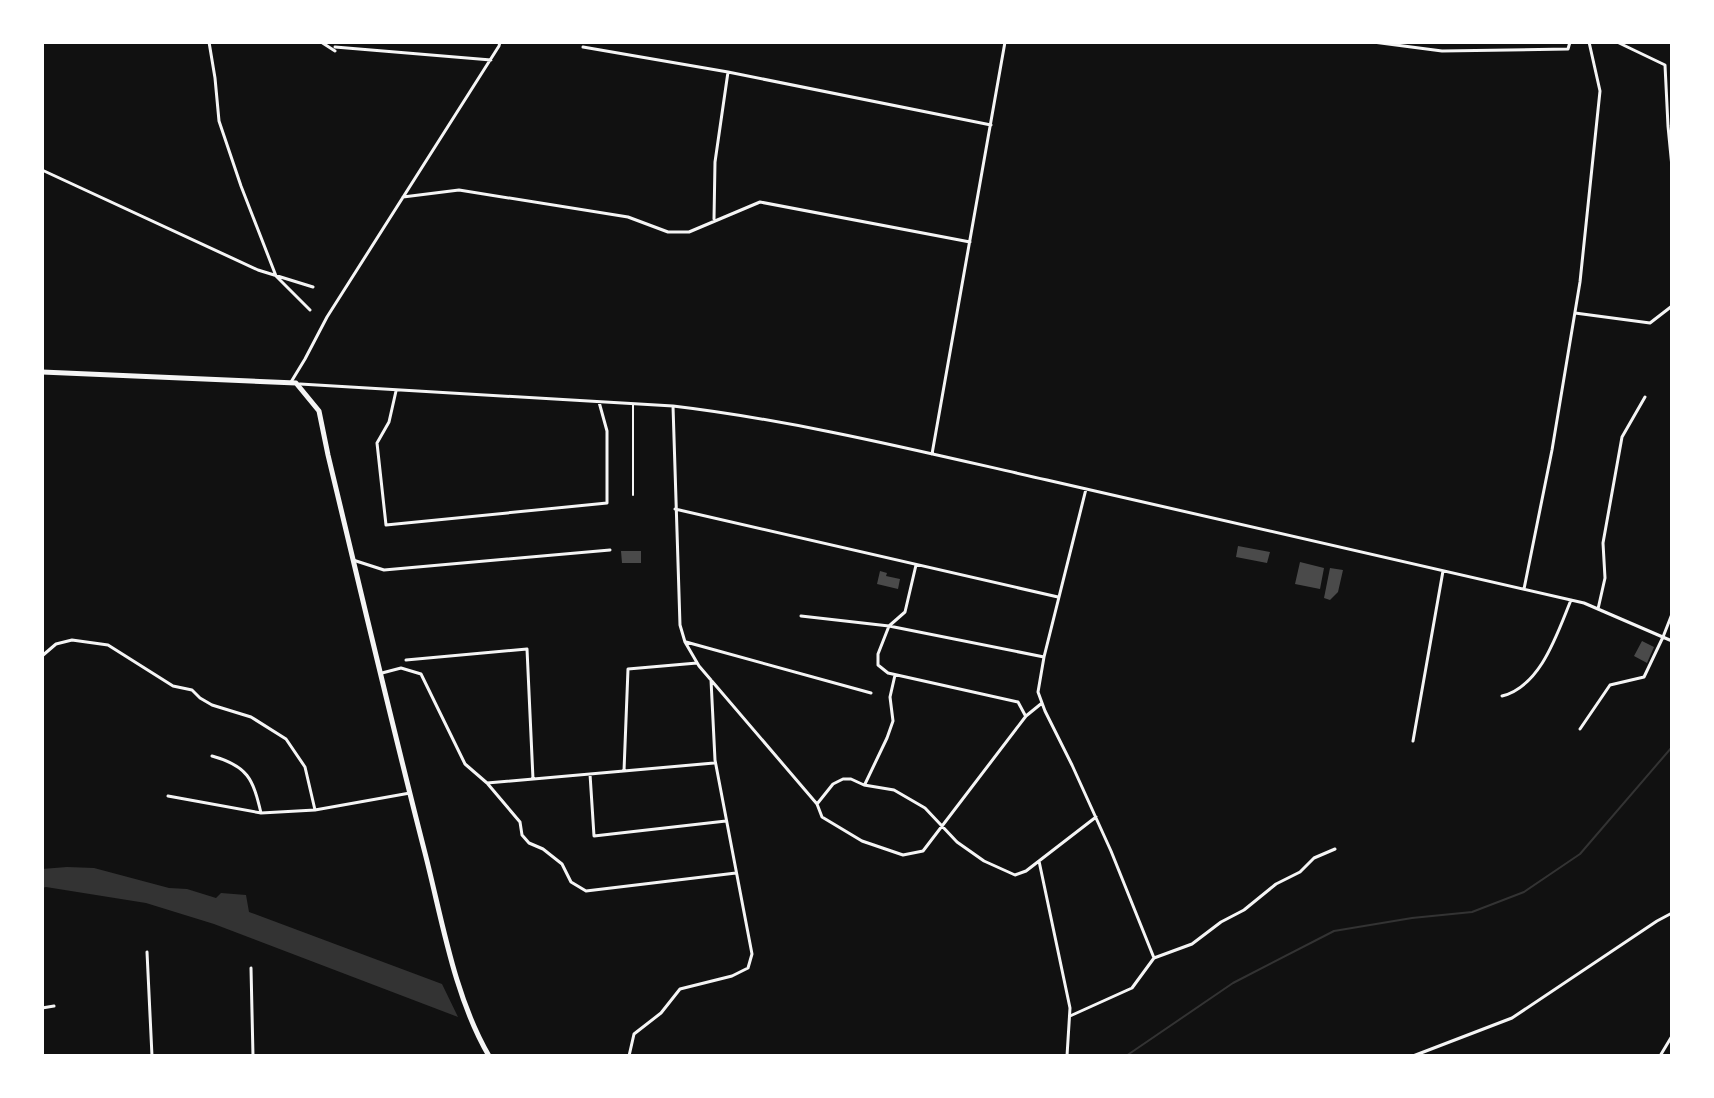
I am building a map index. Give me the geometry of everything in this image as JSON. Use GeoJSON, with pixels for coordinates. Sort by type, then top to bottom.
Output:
{"type":"FeatureCollection","features":[{"type":"Feature","properties":{"kind":"main road"},"geometry":{"type":"LineString","coordinates":[[42,372],[293,383],[319,411],[457,977],[474,1028],[489,1056]]}},
{"type":"Feature","properties":{"kind":"street"},"geometry":{"type":"LineString","coordinates":[[209,42],[219,121],[241,186],[276,276],[310,310]]}},
{"type":"Feature","properties":{"kind":"street"},"geometry":{"type":"LineString","coordinates":[[321,42],[335,49],[491,60]]}},
{"type":"Feature","properties":{"kind":"street"},"geometry":{"type":"LineString","coordinates":[[500,42],[327,317],[293,383],[673,406],[816,430],[1571,600],[1672,641]]}},
{"type":"Feature","properties":{"kind":"street"},"geometry":{"type":"LineString","coordinates":[[932,454],[1005,42]]}},
{"type":"Feature","properties":{"kind":"street"},"geometry":{"type":"LineString","coordinates":[[1373,42],[1442,51],[1568,49],[1570,42]]}},
{"type":"Feature","properties":{"kind":"street"},"geometry":{"type":"LineString","coordinates":[[1524,589],[1575,313],[1591,189],[1600,91],[1589,42]]}},
{"type":"Feature","properties":{"kind":"street"},"geometry":{"type":"LineString","coordinates":[[1617,42],[1665,65],[1672,167]]}},
{"type":"Feature","properties":{"kind":"street"},"geometry":{"type":"LineString","coordinates":[[583,47],[728,72],[991,125]]}},
{"type":"Feature","properties":{"kind":"street"},"geometry":{"type":"LineString","coordinates":[[714,221],[715,162],[728,72]]}},
{"type":"Feature","properties":{"kind":"street"},"geometry":{"type":"LineString","coordinates":[[42,170],[258,270],[313,287]]}},
{"type":"Feature","properties":{"kind":"street"},"geometry":{"type":"LineString","coordinates":[[403,197],[459,190],[628,217],[668,232],[689,232],[760,202],[970,242]]}},
{"type":"Feature","properties":{"kind":"street"},"geometry":{"type":"LineString","coordinates":[[1575,313],[1650,323],[1672,306]]}},
{"type":"Feature","properties":{"kind":"street"},"geometry":{"type":"LineString","coordinates":[[396,391],[389,422],[377,443],[386,525],[607,503],[607,431],[599,402]]}},
{"type":"Feature","properties":{"kind":"street"},"geometry":{"type":"LineString","coordinates":[[1598,609],[1605,578],[1603,543],[1622,437],[1645,397]]}},
{"type":"Feature","properties":{"kind":"street"},"geometry":{"type":"LineString","coordinates":[[633,404],[633,495]]}},
{"type":"Feature","properties":{"kind":"street"},"geometry":{"type":"LineString","coordinates":[[673,406],[680,625],[685,642],[697,663],[817,804],[822,817],[862,841],[903,855],[923,851],[1026,716],[1042,703]]}},
{"type":"Feature","properties":{"kind":"street"},"geometry":{"type":"LineString","coordinates":[[1086,489],[1038,692],[1111,851],[1154,958]]}},
{"type":"Feature","properties":{"kind":"street"},"geometry":{"type":"LineString","coordinates":[[675,509],[1059,597]]}},
{"type":"Feature","properties":{"kind":"street"},"geometry":{"type":"LineString","coordinates":[[353,560],[384,570],[610,550]]}},
{"type":"Feature","properties":{"kind":"street"},"geometry":{"type":"LineString","coordinates":[[916,565],[905,612],[889,626],[878,654],[878,665],[895,675],[1018,702],[1026,716]]}},
{"type":"Feature","properties":{"kind":"street"},"geometry":{"type":"LineString","coordinates":[[1413,741],[1443,571]]}},
{"type":"Feature","properties":{"kind":"street"},"geometry":{"type":"LineString","coordinates":[[1502,696],[1528,683],[1550,649],[1571,600]]}},
{"type":"Feature","properties":{"kind":"street"},"geometry":{"type":"LineString","coordinates":[[1580,729],[1610,685],[1644,677],[1672,614]]}},
{"type":"Feature","properties":{"kind":"street"},"geometry":{"type":"LineString","coordinates":[[801,616],[889,626],[1044,657]]}},
{"type":"Feature","properties":{"kind":"street"},"geometry":{"type":"LineString","coordinates":[[42,656],[56,644],[72,640],[108,645],[173,686],[192,690],[212,705],[251,717],[286,739],[305,767],[315,810]]}},
{"type":"Feature","properties":{"kind":"street"},"geometry":{"type":"LineString","coordinates":[[685,642],[871,693]]}},
{"type":"Feature","properties":{"kind":"street"},"geometry":{"type":"LineString","coordinates":[[406,660],[527,649],[533,779]]}},
{"type":"Feature","properties":{"kind":"street"},"geometry":{"type":"LineString","coordinates":[[624,771],[628,669],[697,663]]}},
{"type":"Feature","properties":{"kind":"street"},"geometry":{"type":"LineString","coordinates":[[381,673],[401,668],[421,674],[465,764],[487,783],[520,822],[522,835],[529,843],[543,849],[562,864],[571,882],[586,891],[736,873]]}},
{"type":"Feature","properties":{"kind":"street"},"geometry":{"type":"LineString","coordinates":[[864,785],[893,721],[890,697],[895,675]]}},
{"type":"Feature","properties":{"kind":"street"},"geometry":{"type":"LineString","coordinates":[[629,1056],[634,1034],[661,1013],[680,989],[732,976],[748,968],[752,954],[715,763],[711,680]]}},
{"type":"Feature","properties":{"kind":"street"},"geometry":{"type":"LineString","coordinates":[[212,756],[230,761],[245,773],[254,786],[261,813]]}},
{"type":"Feature","properties":{"kind":"street"},"geometry":{"type":"LineString","coordinates":[[487,783],[715,763]]}},
{"type":"Feature","properties":{"kind":"street"},"geometry":{"type":"LineString","coordinates":[[590,774],[594,836],[726,821]]}},
{"type":"Feature","properties":{"kind":"street"},"geometry":{"type":"LineString","coordinates":[[817,804],[833,784],[843,779],[894,790],[925,808],[957,842],[984,861],[1015,875],[1026,871],[1096,817]]}},
{"type":"Feature","properties":{"kind":"street"},"geometry":{"type":"LineString","coordinates":[[168,796],[261,813],[315,810],[410,793]]}},
{"type":"Feature","properties":{"kind":"street"},"geometry":{"type":"LineString","coordinates":[[1070,1016],[1132,988],[1154,958],[1192,944],[1221,922],[1244,910],[1276,884],[1300,872],[1314,858],[1335,849]]}},
{"type":"Feature","properties":{"kind":"street"},"geometry":{"type":"LineString","coordinates":[[1039,861],[1067,993],[1070,1016],[1067,1056]]}},
{"type":"Feature","properties":{"kind":"street"},"geometry":{"type":"LineString","coordinates":[[1413,1056],[1512,1018],[1672,913]]}},
{"type":"Feature","properties":{"kind":"street"},"geometry":{"type":"LineString","coordinates":[[147,952],[152,1056]]}},
{"type":"Feature","properties":{"kind":"street"},"geometry":{"type":"LineString","coordinates":[[251,968],[253,1056]]}},
{"type":"Feature","properties":{"kind":"street"},"geometry":{"type":"LineString","coordinates":[[42,1008],[54,1006]]}},
{"type":"Feature","properties":{"kind":"street"},"geometry":{"type":"LineString","coordinates":[[1660,1056],[1672,1036]]}},
{"type":"Feature","properties":{"kind":"shaded area"},"geometry":{"type":"Polygon","coordinates":[[[94,868],[216,898],[221,893],[246,895],[249,912],[442,984],[458,1017],[214,924],[146,903],[42,888],[42,869],[94,868]]]}},
{"type":"Feature","properties":{"kind":"building"},"geometry":{"type":"Polygon","coordinates":[[[1238,546],[1270,552],[1267,563],[1236,557],[1238,546]]]}},
{"type":"Feature","properties":{"kind":"building"},"geometry":{"type":"Polygon","coordinates":[[[621,551],[641,551],[641,563],[622,563],[621,551]]]}},
{"type":"Feature","properties":{"kind":"building"},"geometry":{"type":"Polygon","coordinates":[[[1300,562],[1324,568],[1320,589],[1295,584],[1300,562]]]}},
{"type":"Feature","properties":{"kind":"building"},"geometry":{"type":"Polygon","coordinates":[[[1330,568],[1343,570],[1338,592],[1330,600],[1324,598],[1330,568]]]}},
{"type":"Feature","properties":{"kind":"building"},"geometry":{"type":"Polygon","coordinates":[[[880,571],[887,573],[886,576],[900,579],[898,589],[877,584],[880,571]]]}},
{"type":"Feature","properties":{"kind":"building"},"geometry":{"type":"Polygon","coordinates":[[[1642,641],[1654,647],[1647,663],[1634,656],[1642,641]]]}},
{"type":"Feature","properties":{"kind":"waterway"},"geometry":{"type":"LineString","coordinates":[[1126,1056],[1233,983],[1334,931],[1472,912],[1524,892],[1580,854],[1672,747]]}}]}
